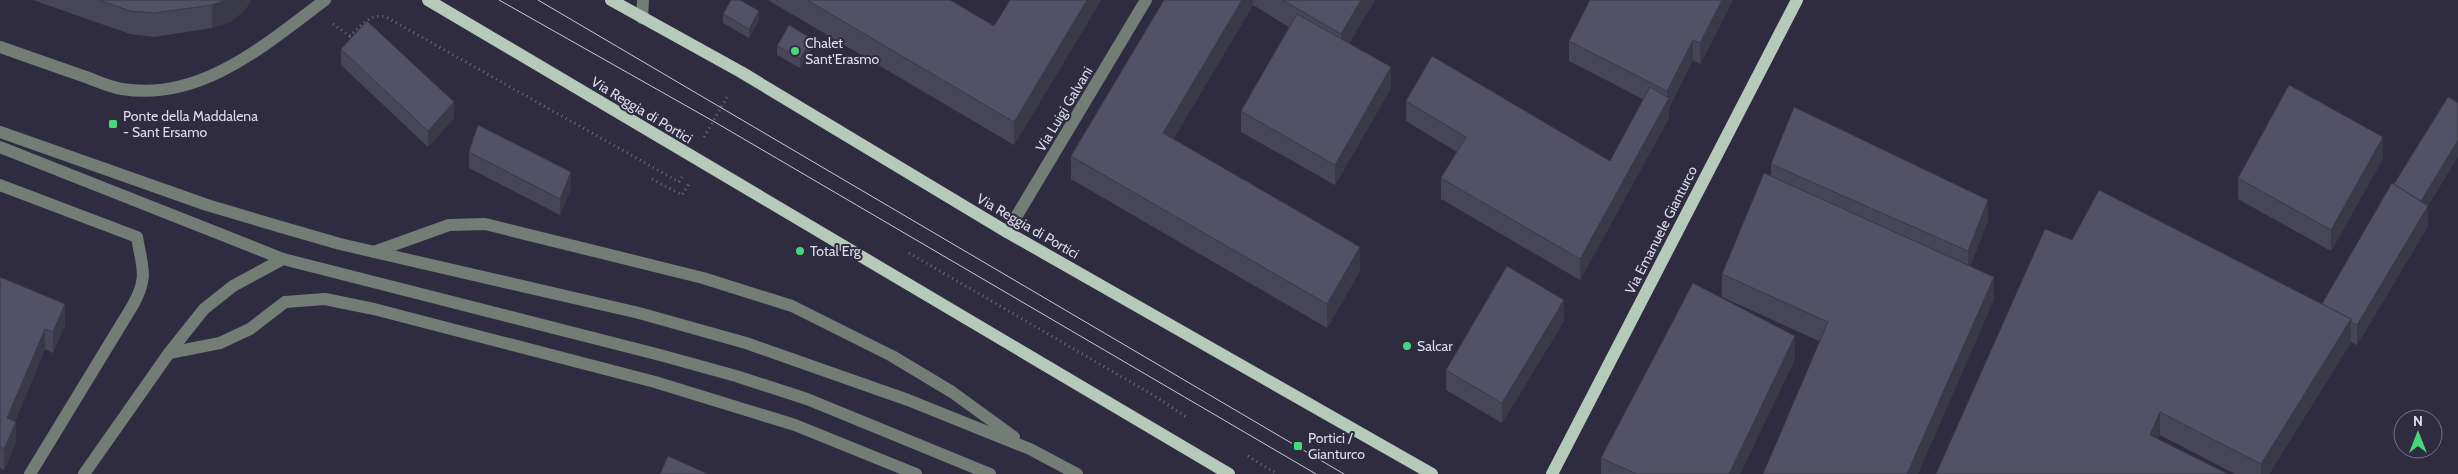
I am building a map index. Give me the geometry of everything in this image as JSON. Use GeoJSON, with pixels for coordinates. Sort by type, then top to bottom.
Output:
{"type":"FeatureCollection","features":[{"type":"Feature","properties":{"kind":"main road","name":"Via Reggia di Portici"},"geometry":{"type":"LineString","coordinates":[[428,0],[1229,474]]}},
{"type":"Feature","properties":{"kind":"main road","name":"Via Reggia di Portici"},"geometry":{"type":"LineString","coordinates":[[612,0],[741,72],[1007,232],[1432,474]]}},
{"type":"Feature","properties":{"kind":"main road","name":"Via Emanuele Gianturco"},"geometry":{"type":"LineString","coordinates":[[1552,474],[1797,0]]}},
{"type":"Feature","properties":{"kind":"street"},"geometry":{"type":"LineString","coordinates":[[0,47],[120,89],[159,92],[175,90],[208,77],[263,46],[324,0]]}},
{"type":"Feature","properties":{"kind":"street"},"geometry":{"type":"LineString","coordinates":[[642,18],[644,0]]}},
{"type":"Feature","properties":{"kind":"street","name":"Via Luigi Galvani"},"geometry":{"type":"LineString","coordinates":[[1007,232],[1146,0]]}},
{"type":"Feature","properties":{"kind":"street"},"geometry":{"type":"LineString","coordinates":[[0,132],[207,205],[374,252],[639,313],[746,343],[861,382],[1030,449],[1077,474]]}},
{"type":"Feature","properties":{"kind":"street"},"geometry":{"type":"LineString","coordinates":[[0,146],[284,259],[736,376],[806,399],[990,474]]}},
{"type":"Feature","properties":{"kind":"street"},"geometry":{"type":"LineString","coordinates":[[0,186],[137,237],[144,279],[142,288],[133,305],[30,474]]}},
{"type":"Feature","properties":{"kind":"street"},"geometry":{"type":"LineString","coordinates":[[374,252],[450,225],[485,224],[702,278],[792,306],[892,356],[952,392],[1030,449]]}},
{"type":"Feature","properties":{"kind":"street"},"geometry":{"type":"LineString","coordinates":[[84,474],[169,353],[204,309],[233,286],[284,259]]}},
{"type":"Feature","properties":{"kind":"street"},"geometry":{"type":"LineString","coordinates":[[169,353],[220,343],[250,329],[285,302],[325,299],[374,309],[690,392],[795,424],[916,474]]}},
{"type":"Feature","properties":{"kind":"path"},"geometry":{"type":"LineString","coordinates":[[350,36],[370,18],[386,17],[670,176]]}},
{"type":"Feature","properties":{"kind":"path"},"geometry":{"type":"LineString","coordinates":[[693,158],[741,72]]}},
{"type":"Feature","properties":{"kind":"path"},"geometry":{"type":"LineString","coordinates":[[652,179],[682,195],[690,181]]}},
{"type":"Feature","properties":{"kind":"building"},"geometry":{"type":"Polygon","coordinates":[[[99,0],[226,0],[212,5],[154,13],[130,11],[99,0]]]}},
{"type":"Feature","properties":{"kind":"building"},"geometry":{"type":"Polygon","coordinates":[[[731,0],[740,0],[759,11],[749,29],[723,14],[731,0]]]}},
{"type":"Feature","properties":{"kind":"building"},"geometry":{"type":"Polygon","coordinates":[[[807,0],[950,0],[994,26],[1010,0],[1087,0],[1014,122],[807,0]]]}},
{"type":"Feature","properties":{"kind":"building"},"geometry":{"type":"Polygon","coordinates":[[[1164,0],[1242,0],[1163,133],[1360,247],[1327,304],[1071,156],[1164,0]]]}},
{"type":"Feature","properties":{"kind":"building"},"geometry":{"type":"Polygon","coordinates":[[[1283,0],[1361,0],[1341,34],[1283,0]]]}},
{"type":"Feature","properties":{"kind":"building"},"geometry":{"type":"Polygon","coordinates":[[[1590,0],[1722,0],[1700,43],[1693,40],[1667,91],[1569,41],[1590,0]]]}},
{"type":"Feature","properties":{"kind":"building"},"geometry":{"type":"Polygon","coordinates":[[[1297,14],[1391,67],[1335,165],[1241,111],[1297,14]]]}},
{"type":"Feature","properties":{"kind":"building"},"geometry":{"type":"Polygon","coordinates":[[[367,21],[454,102],[428,131],[341,49],[367,21]]]}},
{"type":"Feature","properties":{"kind":"building"},"geometry":{"type":"Polygon","coordinates":[[[789,25],[812,39],[800,59],[777,46],[789,25]]]}},
{"type":"Feature","properties":{"kind":"building"},"geometry":{"type":"Polygon","coordinates":[[[1432,56],[1610,161],[1650,87],[1669,98],[1580,259],[1441,178],[1466,137],[1406,101],[1432,56]]]}},
{"type":"Feature","properties":{"kind":"building"},"geometry":{"type":"Polygon","coordinates":[[[2289,85],[2383,137],[2331,230],[2238,178],[2289,85]]]}},
{"type":"Feature","properties":{"kind":"building"},"geometry":{"type":"Polygon","coordinates":[[[2448,97],[2458,103],[2458,140],[2421,201],[2394,184],[2448,97]]]}},
{"type":"Feature","properties":{"kind":"building"},"geometry":{"type":"Polygon","coordinates":[[[1794,107],[1988,200],[1968,251],[1771,164],[1794,107]]]}},
{"type":"Feature","properties":{"kind":"building"},"geometry":{"type":"Polygon","coordinates":[[[478,125],[571,172],[560,199],[469,152],[478,125]]]}},
{"type":"Feature","properties":{"kind":"building"},"geometry":{"type":"Polygon","coordinates":[[[1764,173],[1994,277],[1907,474],[1763,474],[1828,322],[1722,274],[1764,173]]]}},
{"type":"Feature","properties":{"kind":"building"},"geometry":{"type":"Polygon","coordinates":[[[2392,183],[2428,206],[2357,325],[2351,322],[2351,319],[2322,304],[2392,183]]]}},
{"type":"Feature","properties":{"kind":"building"},"geometry":{"type":"Polygon","coordinates":[[[2099,190],[2351,319],[2261,464],[2160,412],[2150,435],[2228,474],[1936,474],[2045,229],[2072,240],[2099,190]]]}},
{"type":"Feature","properties":{"kind":"building"},"geometry":{"type":"Polygon","coordinates":[[[1507,266],[1564,300],[1502,403],[1446,370],[1507,266]]]}},
{"type":"Feature","properties":{"kind":"building"},"geometry":{"type":"Polygon","coordinates":[[[0,277],[65,304],[53,332],[45,329],[7,418],[16,422],[4,449],[0,447],[0,277]]]}},
{"type":"Feature","properties":{"kind":"building"},"geometry":{"type":"Polygon","coordinates":[[[1693,283],[1795,336],[1729,474],[1637,474],[1601,458],[1693,283]]]}},
{"type":"Feature","properties":{"kind":"building"},"geometry":{"type":"Polygon","coordinates":[[[668,456],[708,474],[660,474],[668,456]]]}},
{"type":"Feature","properties":{"kind":"tram line"},"geometry":{"type":"LineString","coordinates":[[499,0],[713,121],[1316,474]]}},
{"type":"Feature","properties":{"kind":"tram line"},"geometry":{"type":"LineString","coordinates":[[538,0],[1344,474]]}},
{"type":"Feature","properties":{"kind":"place","name":"Chalet Sant'Erasmo"},"geometry":{"type":"Point","coordinates":[795,51]}},
{"type":"Feature","properties":{"kind":"place","name":"Ponte della Maddalena - Sant Ersamo"},"geometry":{"type":"Point","coordinates":[113,124]}},
{"type":"Feature","properties":{"kind":"place","name":"Total Erg"},"geometry":{"type":"Point","coordinates":[800,251]}},
{"type":"Feature","properties":{"kind":"place","name":"Salcar"},"geometry":{"type":"Point","coordinates":[1407,346]}},
{"type":"Feature","properties":{"kind":"place","name":"Portici / Gianturco"},"geometry":{"type":"Point","coordinates":[1298,446]}}]}
